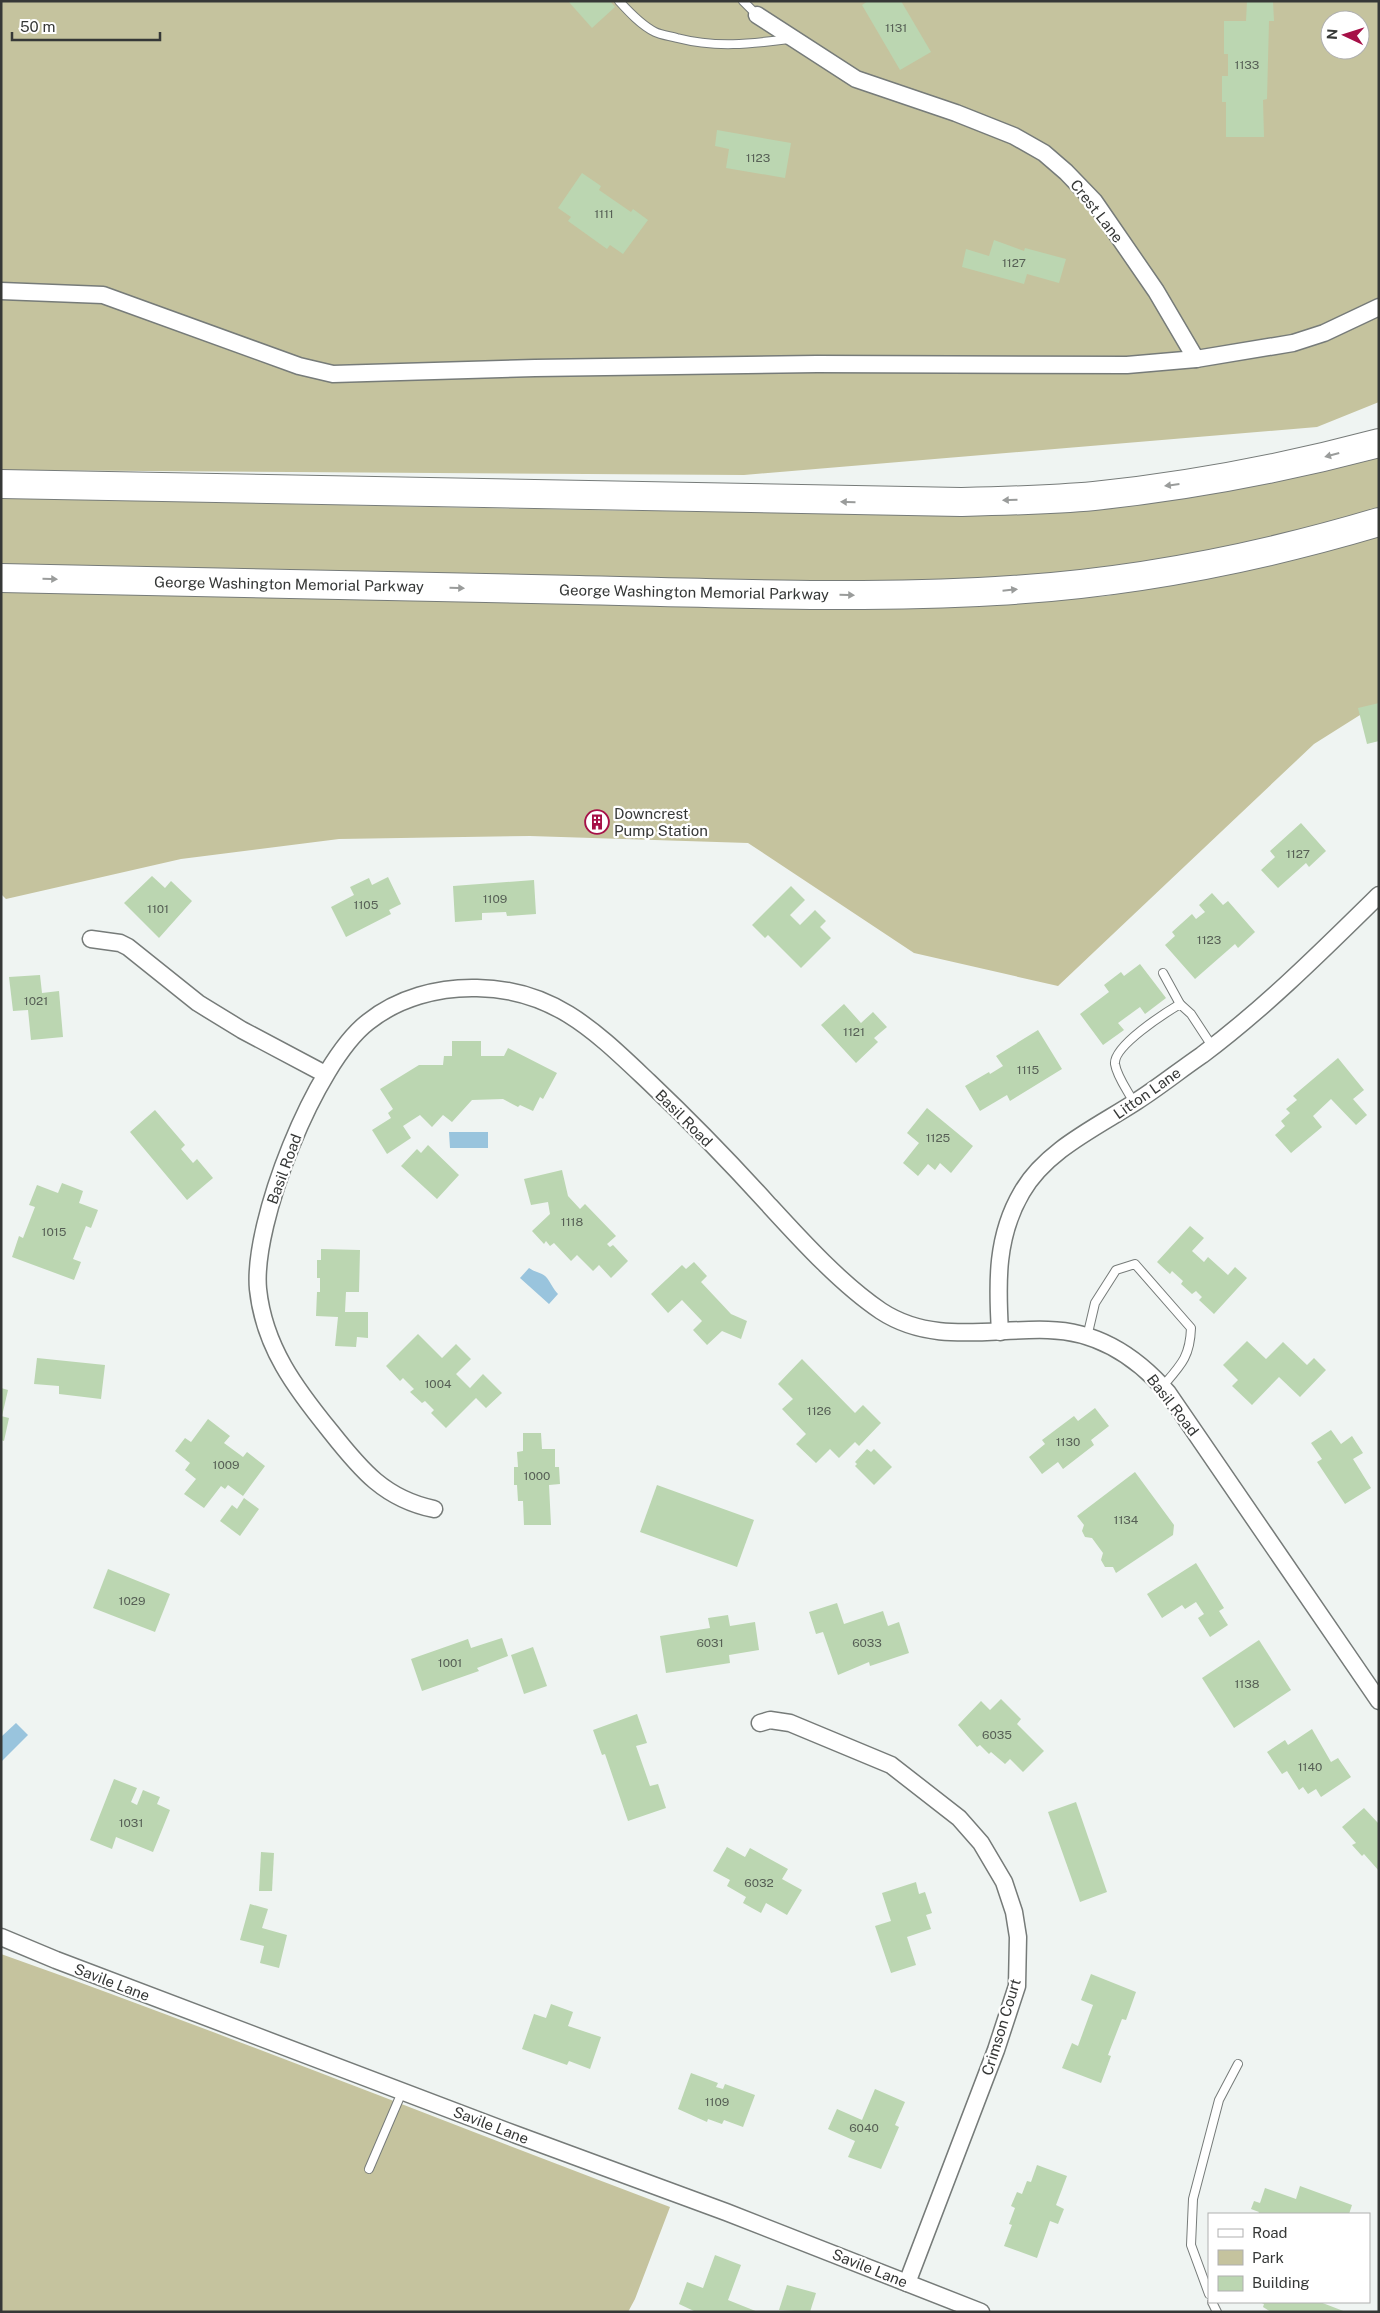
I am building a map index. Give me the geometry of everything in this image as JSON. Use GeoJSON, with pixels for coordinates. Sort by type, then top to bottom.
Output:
{"type":"FeatureCollection","features":[{"type":"Feature","properties":{"kind":"highway"},"geometry":{"type":"LineString","coordinates":[[1,484],[961,502],[1087,496],[1218,479],[1298,464],[1379,443]]}},
{"type":"Feature","properties":{"kind":"highway","name":"George Washington Memorial Parkway"},"geometry":{"type":"LineString","coordinates":[[1,578],[730,594],[894,595],[999,591],[1126,578],[1229,561],[1379,522]]}},
{"type":"Feature","properties":{"kind":"street","name":"Crest Lane"},"geometry":{"type":"LineString","coordinates":[[757,15],[856,79],[1014,136],[1044,153],[1066,172],[1094,202],[1156,292],[1196,359]]}},
{"type":"Feature","properties":{"kind":"street"},"geometry":{"type":"LineString","coordinates":[[1,291],[103,296],[299,366],[333,374],[535,368],[817,364],[1127,365],[1196,359],[1293,343],[1324,333],[1379,307]]}},
{"type":"Feature","properties":{"kind":"street","name":"Litton Lane"},"geometry":{"type":"LineString","coordinates":[[1000,1332],[998,1264],[1003,1237],[1010,1213],[1022,1190],[1041,1167],[1056,1154],[1134,1103],[1212,1046],[1312,962],[1379,894]]}},
{"type":"Feature","properties":{"kind":"street"},"geometry":{"type":"LineString","coordinates":[[90,939],[120,943],[128,947],[198,1003],[242,1030],[325,1074]]}},
{"type":"Feature","properties":{"kind":"street","name":"Basil Road"},"geometry":{"type":"LineString","coordinates":[[434,1509],[397,1496],[376,1483],[351,1456],[297,1390],[274,1350],[262,1313],[258,1288],[258,1257],[262,1231],[299,1129],[325,1074],[346,1043],[366,1023],[390,1007],[416,996],[445,989],[478,988],[509,991],[540,1000],[570,1014],[594,1030],[674,1106],[797,1236],[847,1283],[882,1312],[911,1325],[938,1332],[956,1334],[1050,1330],[1087,1337],[1102,1342],[1127,1355],[1149,1372],[1162,1387],[1257,1521],[1379,1701]]}},
{"type":"Feature","properties":{"kind":"street","name":"Crimson Court"},"geometry":{"type":"LineString","coordinates":[[760,1723],[770,1720],[790,1723],[891,1765],[912,1780],[960,1818],[981,1843],[991,1856],[1004,1882],[1014,1912],[1018,1937],[1017,1986],[996,2050],[907,2283]]}},
{"type":"Feature","properties":{"kind":"street","name":"Savile Lane"},"geometry":{"type":"LineString","coordinates":[[1,1937],[56,1960],[402,2092],[726,2212],[981,2312]]}},
{"type":"Feature","properties":{"kind":"lane"},"geometry":{"type":"LineString","coordinates":[[619,1],[632,16],[655,32],[689,41],[717,46],[740,46],[791,38]]}},
{"type":"Feature","properties":{"kind":"lane"},"geometry":{"type":"LineString","coordinates":[[743,1],[757,15]]}},
{"type":"Feature","properties":{"kind":"lane"},"geometry":{"type":"LineString","coordinates":[[1163,973],[1180,1004],[1191,1014],[1212,1046]]}},
{"type":"Feature","properties":{"kind":"lane"},"geometry":{"type":"LineString","coordinates":[[1134,1103],[1115,1064],[1116,1056],[1132,1038],[1180,1004]]}},
{"type":"Feature","properties":{"kind":"lane"},"geometry":{"type":"LineString","coordinates":[[1087,1337],[1095,1303],[1116,1270],[1135,1264],[1191,1328],[1190,1347],[1179,1367],[1162,1387]]}},
{"type":"Feature","properties":{"kind":"lane"},"geometry":{"type":"LineString","coordinates":[[1208,2291],[1191,2245],[1193,2199],[1219,2100],[1238,2064]]}},
{"type":"Feature","properties":{"kind":"lane"},"geometry":{"type":"LineString","coordinates":[[369,2169],[402,2092]]}},
{"type":"Feature","properties":{"kind":"green space"},"geometry":{"type":"Polygon","coordinates":[[[1,1],[1379,1],[1379,402],[1317,427],[744,475],[1,470],[1,1]]]}},
{"type":"Feature","properties":{"kind":"green space"},"geometry":{"type":"Polygon","coordinates":[[[1379,454],[1379,511],[1205,553],[1031,579],[822,584],[1,568],[1,498],[933,515],[1379,454]]]}},
{"type":"Feature","properties":{"kind":"green space"},"geometry":{"type":"Polygon","coordinates":[[[1379,532],[1379,703],[1314,744],[1058,986],[914,953],[748,843],[530,836],[339,839],[181,859],[6,899],[1,894],[1,590],[272,598],[863,609],[1107,596],[1348,542],[1379,532]]]}},
{"type":"Feature","properties":{"kind":"green space"},"geometry":{"type":"Polygon","coordinates":[[[1,1954],[253,2047],[670,2207],[635,2299],[628,2312],[1,2312],[1,1954]]]}},
{"type":"Feature","properties":{"kind":"water"},"geometry":{"type":"Polygon","coordinates":[[[449,1132],[488,1132],[488,1148],[450,1148],[449,1132]]]}},
{"type":"Feature","properties":{"kind":"water"},"geometry":{"type":"Polygon","coordinates":[[[529,1268],[545,1276],[558,1294],[549,1304],[520,1278],[529,1268]]]}},
{"type":"Feature","properties":{"kind":"water"},"geometry":{"type":"Polygon","coordinates":[[[16,1723],[28,1735],[2,1761],[1,1737],[16,1723]]]}},
{"type":"Feature","properties":{"kind":"building"},"geometry":{"type":"Polygon","coordinates":[[[568,1],[610,1],[615,7],[592,28],[568,1]]]}},
{"type":"Feature","properties":{"kind":"building"},"geometry":{"type":"Polygon","coordinates":[[[868,1],[901,1],[931,52],[900,70],[862,5],[868,1]]]}},
{"type":"Feature","properties":{"kind":"building"},"geometry":{"type":"Polygon","coordinates":[[[1247,1],[1273,1],[1274,21],[1269,21],[1267,99],[1263,100],[1264,137],[1226,137],[1226,102],[1222,102],[1222,76],[1228,76],[1228,54],[1224,54],[1224,21],[1246,21],[1247,1]]]}},
{"type":"Feature","properties":{"kind":"building"},"geometry":{"type":"Polygon","coordinates":[[[717,130],[791,143],[785,178],[726,168],[729,149],[715,146],[717,130]]]}},
{"type":"Feature","properties":{"kind":"building"},"geometry":{"type":"Polygon","coordinates":[[[582,173],[601,186],[599,190],[631,212],[633,209],[648,220],[623,254],[610,245],[607,249],[568,221],[571,217],[558,208],[582,173]]]}},
{"type":"Feature","properties":{"kind":"building"},"geometry":{"type":"Polygon","coordinates":[[[994,240],[1024,251],[1025,248],[1066,259],[1059,283],[1027,274],[1024,284],[962,267],[966,249],[989,256],[994,240]]]}},
{"type":"Feature","properties":{"kind":"building"},"geometry":{"type":"Polygon","coordinates":[[[1379,703],[1379,741],[1367,744],[1358,708],[1379,703]]]}},
{"type":"Feature","properties":{"kind":"building","name":"Downcrest Pump Station"},"geometry":{"type":"Polygon","coordinates":[[[592,813],[605,817],[601,830],[588,826],[592,813]]]}},
{"type":"Feature","properties":{"kind":"building"},"geometry":{"type":"Polygon","coordinates":[[[1301,823],[1326,851],[1309,867],[1306,863],[1278,888],[1261,870],[1275,857],[1270,851],[1301,823]]]}},
{"type":"Feature","properties":{"kind":"building"},"geometry":{"type":"Polygon","coordinates":[[[152,876],[165,888],[171,881],[192,901],[159,938],[124,903],[152,876]]]}},
{"type":"Feature","properties":{"kind":"building"},"geometry":{"type":"Polygon","coordinates":[[[388,877],[401,904],[389,910],[391,914],[346,937],[331,907],[354,895],[350,887],[369,878],[372,885],[388,877]]]}},
{"type":"Feature","properties":{"kind":"building"},"geometry":{"type":"Polygon","coordinates":[[[534,880],[536,914],[507,916],[506,912],[482,913],[482,920],[455,922],[453,886],[534,880]]]}},
{"type":"Feature","properties":{"kind":"building"},"geometry":{"type":"Polygon","coordinates":[[[791,886],[805,900],[790,915],[800,925],[815,910],[826,921],[820,927],[831,938],[801,968],[768,935],[765,938],[752,925],[791,886]]]}},
{"type":"Feature","properties":{"kind":"building"},"geometry":{"type":"Polygon","coordinates":[[[1212,893],[1223,905],[1228,901],[1255,932],[1238,948],[1235,944],[1195,979],[1165,945],[1175,936],[1172,932],[1192,914],[1196,919],[1205,912],[1199,905],[1212,893]]]}},
{"type":"Feature","properties":{"kind":"building"},"geometry":{"type":"Polygon","coordinates":[[[1140,964],[1166,998],[1145,1014],[1140,1007],[1118,1023],[1124,1030],[1103,1045],[1080,1014],[1109,992],[1104,985],[1121,972],[1124,976],[1140,964]]]}},
{"type":"Feature","properties":{"kind":"building"},"geometry":{"type":"Polygon","coordinates":[[[40,975],[42,993],[59,991],[63,1037],[31,1040],[28,1010],[13,1011],[9,977],[40,975]]]}},
{"type":"Feature","properties":{"kind":"building"},"geometry":{"type":"Polygon","coordinates":[[[844,1004],[861,1023],[873,1012],[887,1027],[874,1038],[878,1042],[856,1063],[821,1025],[844,1004]]]}},
{"type":"Feature","properties":{"kind":"building"},"geometry":{"type":"Polygon","coordinates":[[[1038,1030],[1062,1069],[1010,1101],[1007,1095],[980,1111],[965,1086],[1003,1066],[996,1056],[1038,1030]]]}},
{"type":"Feature","properties":{"kind":"building"},"geometry":{"type":"Polygon","coordinates":[[[452,1041],[481,1041],[481,1056],[504,1056],[508,1048],[557,1073],[543,1099],[540,1097],[533,1111],[520,1105],[518,1107],[503,1099],[472,1100],[452,1122],[443,1115],[432,1127],[420,1115],[403,1126],[411,1138],[387,1154],[372,1130],[391,1118],[388,1113],[393,1109],[380,1089],[419,1065],[443,1065],[444,1056],[452,1056],[452,1041]]]}},
{"type":"Feature","properties":{"kind":"building"},"geometry":{"type":"Polygon","coordinates":[[[1338,1058],[1364,1090],[1353,1099],[1367,1115],[1356,1125],[1331,1099],[1313,1116],[1322,1127],[1291,1153],[1275,1135],[1285,1126],[1281,1121],[1290,1113],[1286,1109],[1297,1100],[1293,1096],[1338,1058]]]}},
{"type":"Feature","properties":{"kind":"building"},"geometry":{"type":"Polygon","coordinates":[[[927,1108],[973,1146],[951,1173],[940,1163],[935,1170],[928,1164],[918,1176],[903,1163],[919,1143],[907,1133],[927,1108]]]}},
{"type":"Feature","properties":{"kind":"building"},"geometry":{"type":"Polygon","coordinates":[[[155,1110],[185,1145],[181,1149],[193,1163],[197,1159],[213,1178],[187,1200],[130,1132],[155,1110]]]}},
{"type":"Feature","properties":{"kind":"building"},"geometry":{"type":"Polygon","coordinates":[[[428,1145],[459,1175],[437,1199],[401,1166],[417,1149],[421,1153],[428,1145]]]}},
{"type":"Feature","properties":{"kind":"building"},"geometry":{"type":"Polygon","coordinates":[[[562,1170],[568,1196],[580,1209],[585,1204],[616,1236],[607,1244],[610,1247],[613,1245],[628,1261],[611,1278],[599,1265],[593,1271],[577,1255],[571,1261],[554,1243],[550,1246],[546,1241],[544,1244],[532,1231],[550,1214],[548,1202],[531,1205],[524,1179],[562,1170]]]}},
{"type":"Feature","properties":{"kind":"building"},"geometry":{"type":"Polygon","coordinates":[[[62,1183],[83,1191],[79,1203],[98,1210],[91,1228],[86,1226],[73,1259],[81,1262],[74,1280],[12,1257],[19,1236],[23,1238],[35,1207],[29,1205],[37,1185],[58,1193],[62,1183]]]}},
{"type":"Feature","properties":{"kind":"building"},"geometry":{"type":"Polygon","coordinates":[[[1190,1226],[1204,1238],[1192,1251],[1204,1262],[1208,1257],[1228,1275],[1235,1267],[1247,1278],[1214,1314],[1199,1300],[1202,1297],[1196,1291],[1192,1294],[1181,1284],[1183,1281],[1172,1271],[1170,1274],[1157,1262],[1190,1226]]]}},
{"type":"Feature","properties":{"kind":"building"},"geometry":{"type":"Polygon","coordinates":[[[321,1249],[360,1250],[359,1292],[346,1292],[345,1312],[368,1312],[368,1338],[357,1337],[356,1347],[335,1346],[338,1317],[316,1316],[317,1292],[320,1292],[320,1278],[317,1278],[317,1260],[321,1260],[321,1249]]]}},
{"type":"Feature","properties":{"kind":"building"},"geometry":{"type":"Polygon","coordinates":[[[694,1262],[707,1276],[701,1282],[731,1314],[747,1321],[741,1339],[722,1331],[707,1345],[693,1330],[702,1321],[682,1300],[668,1313],[651,1294],[682,1265],[686,1269],[694,1262]]]}},
{"type":"Feature","properties":{"kind":"building"},"geometry":{"type":"Polygon","coordinates":[[[418,1334],[442,1358],[456,1344],[471,1359],[456,1374],[470,1388],[483,1374],[502,1393],[486,1408],[476,1398],[446,1428],[431,1413],[434,1410],[425,1401],[422,1403],[410,1392],[414,1389],[403,1378],[400,1381],[386,1366],[418,1334]]]}},
{"type":"Feature","properties":{"kind":"building"},"geometry":{"type":"Polygon","coordinates":[[[1247,1341],[1266,1359],[1283,1342],[1307,1365],[1314,1358],[1326,1370],[1300,1397],[1279,1377],[1252,1405],[1232,1386],[1238,1380],[1223,1365],[1247,1341]]]}},
{"type":"Feature","properties":{"kind":"building"},"geometry":{"type":"Polygon","coordinates":[[[37,1358],[105,1365],[101,1399],[59,1394],[59,1386],[34,1384],[37,1358]]]}},
{"type":"Feature","properties":{"kind":"building"},"geometry":{"type":"Polygon","coordinates":[[[802,1359],[855,1413],[863,1405],[881,1423],[859,1446],[855,1442],[839,1458],[830,1449],[816,1463],[796,1444],[806,1434],[782,1409],[793,1399],[778,1384],[802,1359]]]}},
{"type":"Feature","properties":{"kind":"building"},"geometry":{"type":"Polygon","coordinates":[[[1,1388],[8,1390],[2,1416],[1,1416],[1,1388]]]}},
{"type":"Feature","properties":{"kind":"building"},"geometry":{"type":"Polygon","coordinates":[[[1095,1408],[1109,1426],[1091,1440],[1094,1445],[1063,1469],[1058,1462],[1042,1474],[1029,1457],[1045,1444],[1042,1440],[1074,1416],[1078,1421],[1095,1408]]]}},
{"type":"Feature","properties":{"kind":"building"},"geometry":{"type":"Polygon","coordinates":[[[1,1416],[9,1418],[4,1441],[1,1440],[1,1416]]]}},
{"type":"Feature","properties":{"kind":"building"},"geometry":{"type":"Polygon","coordinates":[[[208,1419],[230,1436],[224,1443],[243,1457],[247,1452],[265,1466],[243,1496],[228,1485],[225,1489],[221,1486],[204,1508],[184,1494],[196,1479],[185,1470],[190,1463],[175,1451],[185,1438],[191,1442],[208,1419]]]}},
{"type":"Feature","properties":{"kind":"building"},"geometry":{"type":"Polygon","coordinates":[[[1331,1430],[1341,1444],[1352,1436],[1363,1453],[1353,1459],[1371,1488],[1345,1504],[1317,1462],[1322,1459],[1311,1443],[1331,1430]]]}},
{"type":"Feature","properties":{"kind":"building"},"geometry":{"type":"Polygon","coordinates":[[[523,1433],[541,1433],[542,1449],[555,1449],[555,1467],[559,1467],[560,1484],[549,1485],[551,1525],[524,1525],[523,1501],[518,1501],[517,1485],[514,1485],[514,1467],[518,1467],[517,1452],[523,1451],[523,1433]]]}},
{"type":"Feature","properties":{"kind":"building"},"geometry":{"type":"Polygon","coordinates":[[[867,1449],[871,1452],[874,1449],[892,1467],[874,1485],[855,1466],[857,1464],[855,1462],[867,1449]]]}},
{"type":"Feature","properties":{"kind":"building"},"geometry":{"type":"Polygon","coordinates":[[[1135,1472],[1174,1525],[1173,1535],[1116,1573],[1113,1567],[1105,1567],[1101,1560],[1103,1553],[1092,1538],[1085,1537],[1082,1531],[1084,1525],[1077,1516],[1135,1472]]]}},
{"type":"Feature","properties":{"kind":"building"},"geometry":{"type":"Polygon","coordinates":[[[657,1485],[754,1520],[737,1567],[640,1532],[657,1485]]]}},
{"type":"Feature","properties":{"kind":"building"},"geometry":{"type":"Polygon","coordinates":[[[244,1498],[259,1509],[240,1536],[220,1521],[232,1505],[237,1509],[244,1498]]]}},
{"type":"Feature","properties":{"kind":"building"},"geometry":{"type":"Polygon","coordinates":[[[1196,1563],[1224,1608],[1219,1611],[1228,1625],[1210,1637],[1198,1618],[1204,1614],[1196,1602],[1185,1609],[1182,1605],[1162,1618],[1147,1594],[1196,1563]]]}},
{"type":"Feature","properties":{"kind":"building"},"geometry":{"type":"Polygon","coordinates":[[[108,1569],[170,1594],[155,1632],[93,1608],[108,1569]]]}},
{"type":"Feature","properties":{"kind":"building"},"geometry":{"type":"Polygon","coordinates":[[[837,1603],[844,1624],[883,1611],[888,1626],[899,1622],[909,1653],[870,1666],[869,1662],[838,1675],[823,1632],[816,1634],[809,1612],[837,1603]]]}},
{"type":"Feature","properties":{"kind":"building"},"geometry":{"type":"Polygon","coordinates":[[[728,1615],[730,1626],[755,1622],[759,1650],[729,1655],[730,1663],[666,1673],[660,1636],[710,1628],[708,1618],[728,1615]]]}},
{"type":"Feature","properties":{"kind":"building"},"geometry":{"type":"Polygon","coordinates":[[[502,1638],[508,1656],[477,1668],[479,1671],[422,1691],[411,1659],[468,1639],[471,1648],[502,1638]]]}},
{"type":"Feature","properties":{"kind":"building"},"geometry":{"type":"Polygon","coordinates":[[[1259,1640],[1291,1690],[1234,1728],[1202,1678],[1259,1640]]]}},
{"type":"Feature","properties":{"kind":"building"},"geometry":{"type":"Polygon","coordinates":[[[533,1647],[547,1686],[524,1694],[511,1655],[533,1647]]]}},
{"type":"Feature","properties":{"kind":"building"},"geometry":{"type":"Polygon","coordinates":[[[1001,1699],[1021,1719],[1017,1724],[1044,1751],[1023,1772],[1010,1759],[1005,1764],[991,1752],[989,1754],[980,1745],[977,1747],[958,1725],[981,1701],[990,1710],[1001,1699]]]}},
{"type":"Feature","properties":{"kind":"building"},"geometry":{"type":"Polygon","coordinates":[[[637,1714],[647,1743],[636,1746],[650,1786],[658,1784],[666,1808],[628,1821],[605,1754],[602,1755],[593,1730],[637,1714]]]}},
{"type":"Feature","properties":{"kind":"building"},"geometry":{"type":"Polygon","coordinates":[[[1312,1729],[1331,1762],[1338,1758],[1351,1777],[1321,1797],[1316,1789],[1308,1794],[1303,1787],[1299,1790],[1287,1771],[1282,1774],[1267,1752],[1285,1740],[1288,1745],[1312,1729]]]}},
{"type":"Feature","properties":{"kind":"building"},"geometry":{"type":"Polygon","coordinates":[[[114,1779],[137,1788],[131,1802],[137,1805],[143,1790],[160,1797],[157,1804],[170,1810],[153,1852],[116,1837],[112,1849],[90,1840],[114,1779]]]}},
{"type":"Feature","properties":{"kind":"building"},"geometry":{"type":"Polygon","coordinates":[[[1076,1802],[1107,1892],[1080,1902],[1048,1812],[1076,1802]]]}},
{"type":"Feature","properties":{"kind":"building"},"geometry":{"type":"Polygon","coordinates":[[[1364,1808],[1379,1824],[1379,1871],[1364,1854],[1362,1856],[1352,1845],[1356,1843],[1342,1827],[1364,1808]]]}},
{"type":"Feature","properties":{"kind":"building"},"geometry":{"type":"Polygon","coordinates":[[[727,1847],[745,1857],[750,1848],[788,1869],[782,1879],[802,1890],[787,1915],[766,1903],[761,1913],[743,1903],[746,1897],[727,1886],[730,1880],[713,1871],[727,1847]]]}},
{"type":"Feature","properties":{"kind":"building"},"geometry":{"type":"Polygon","coordinates":[[[261,1852],[274,1853],[272,1891],[259,1891],[261,1852]]]}},
{"type":"Feature","properties":{"kind":"building"},"geometry":{"type":"Polygon","coordinates":[[[916,1882],[919,1894],[925,1892],[932,1913],[926,1915],[931,1929],[907,1937],[916,1965],[891,1973],[875,1926],[891,1921],[882,1893],[916,1882]]]}},
{"type":"Feature","properties":{"kind":"building"},"geometry":{"type":"Polygon","coordinates":[[[250,1904],[268,1909],[262,1928],[287,1935],[279,1968],[260,1963],[264,1946],[240,1940],[250,1904]]]}},
{"type":"Feature","properties":{"kind":"building"},"geometry":{"type":"Polygon","coordinates":[[[1091,1974],[1136,1992],[1126,2020],[1122,2019],[1108,2055],[1111,2056],[1101,2083],[1062,2068],[1072,2043],[1078,2046],[1093,2005],[1081,2000],[1091,1974]]]}},
{"type":"Feature","properties":{"kind":"building"},"geometry":{"type":"Polygon","coordinates":[[[551,2004],[573,2012],[568,2026],[601,2037],[590,2069],[569,2061],[567,2065],[522,2049],[534,2014],[546,2018],[551,2004]]]}},
{"type":"Feature","properties":{"kind":"building"},"geometry":{"type":"Polygon","coordinates":[[[691,2073],[718,2083],[716,2087],[723,2089],[725,2084],[755,2095],[743,2127],[724,2120],[722,2124],[708,2119],[707,2122],[678,2109],[691,2073]]]}},
{"type":"Feature","properties":{"kind":"building"},"geometry":{"type":"Polygon","coordinates":[[[875,2089],[905,2102],[895,2125],[899,2127],[881,2169],[848,2157],[855,2141],[828,2129],[837,2109],[862,2120],[875,2089]]]}},
{"type":"Feature","properties":{"kind":"building"},"geometry":{"type":"Polygon","coordinates":[[[1037,2165],[1067,2176],[1056,2205],[1064,2209],[1058,2224],[1050,2221],[1037,2258],[1004,2246],[1012,2225],[1009,2224],[1015,2208],[1011,2206],[1017,2192],[1022,2194],[1027,2181],[1031,2182],[1037,2165]]]}},
{"type":"Feature","properties":{"kind":"building"},"geometry":{"type":"Polygon","coordinates":[[[1300,2186],[1352,2205],[1349,2213],[1258,2213],[1251,2209],[1254,2201],[1260,2203],[1265,2188],[1296,2199],[1300,2186]]]}},
{"type":"Feature","properties":{"kind":"building"},"geometry":{"type":"Polygon","coordinates":[[[715,2255],[741,2265],[728,2300],[758,2312],[696,2312],[679,2304],[687,2282],[703,2288],[715,2255]]]}},
{"type":"Feature","properties":{"kind":"building"},"geometry":{"type":"Polygon","coordinates":[[[787,2285],[816,2293],[810,2312],[779,2310],[787,2285]]]}},
{"type":"Feature","properties":{"kind":"building"},"geometry":{"type":"Polygon","coordinates":[[[1262,2303],[1323,2303],[1346,2312],[1271,2312],[1263,2307],[1264,2304],[1262,2303]]]}},
{"type":"Feature","properties":{"kind":"place","name":"Downcrest Pump Station"},"geometry":{"type":"Point","coordinates":[597,822]}}]}
